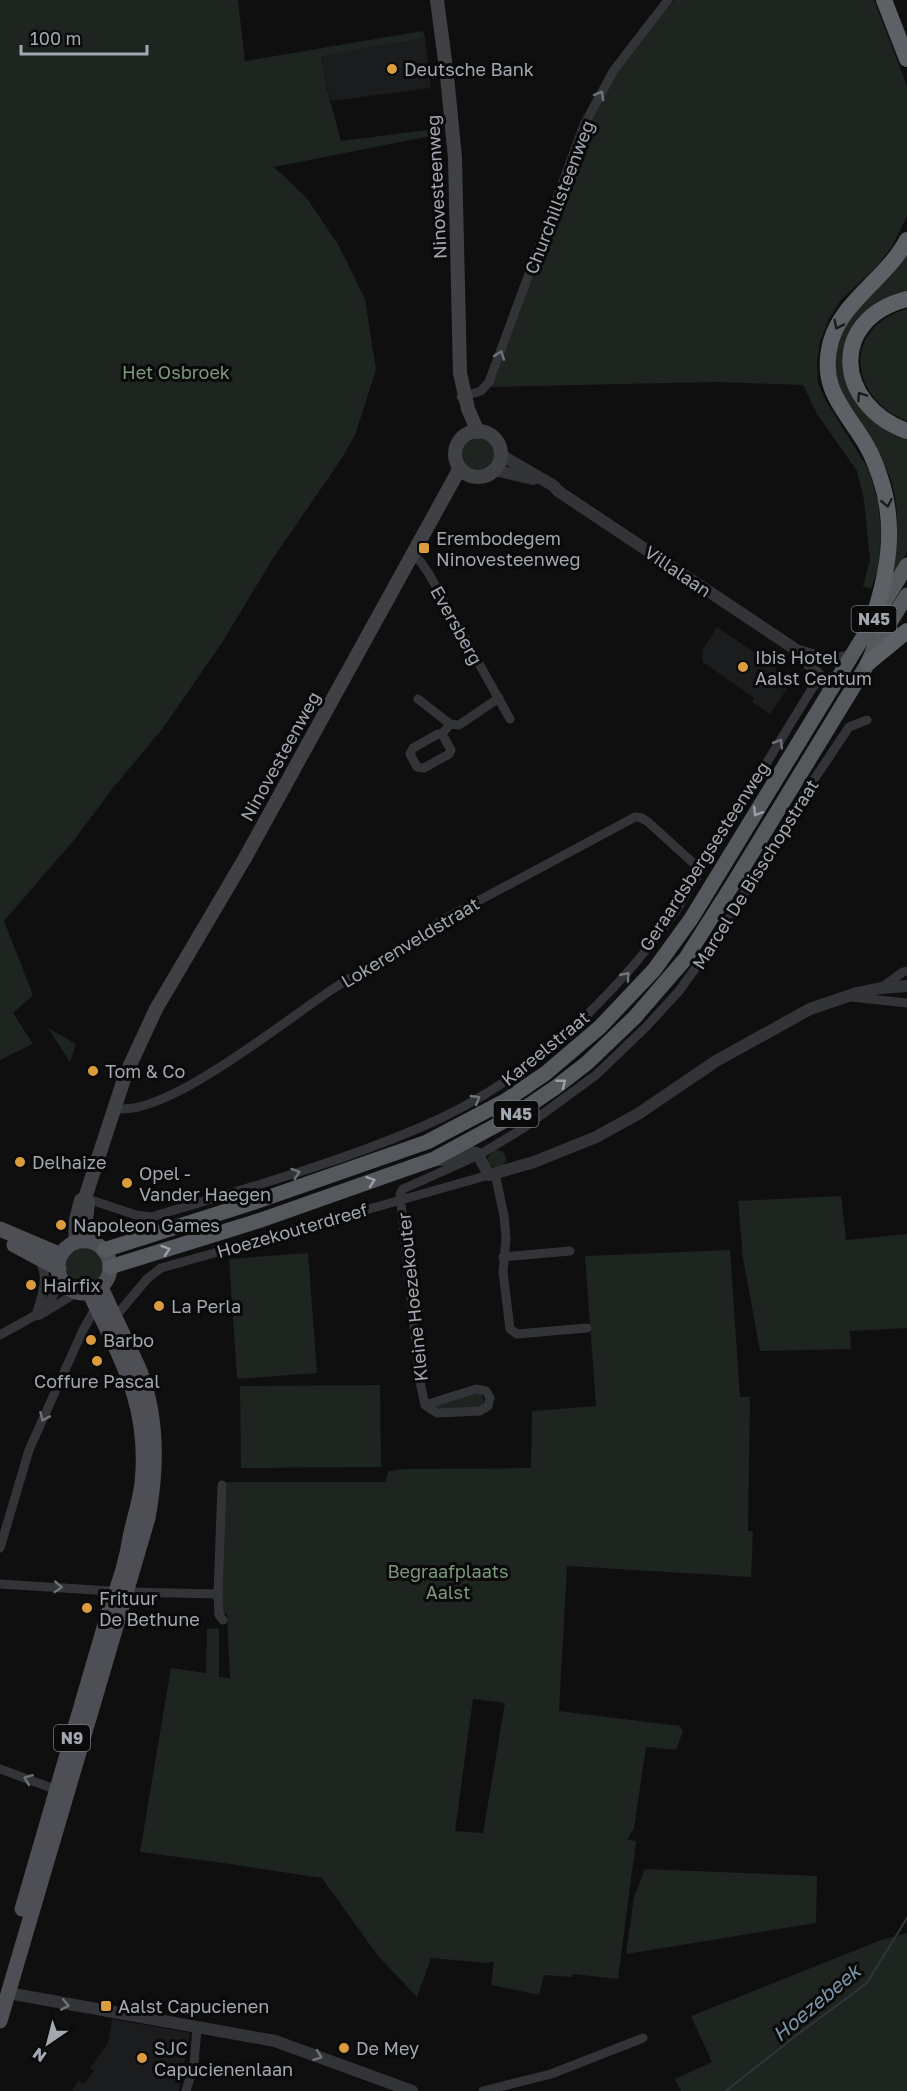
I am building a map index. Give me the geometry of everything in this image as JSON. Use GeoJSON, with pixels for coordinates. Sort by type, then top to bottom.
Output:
{"type":"FeatureCollection","features":[{"type":"Feature","properties":{"kind":"highway"},"geometry":{"type":"LineString","coordinates":[[884,0],[907,59]]}},
{"type":"Feature","properties":{"kind":"highway"},"geometry":{"type":"LineString","coordinates":[[871,624],[878,604],[889,553],[888,508],[881,478],[867,446],[831,389],[828,358],[831,340],[842,316],[887,269],[907,240]]}},
{"type":"Feature","properties":{"kind":"highway"},"geometry":{"type":"LineString","coordinates":[[907,299],[878,312],[862,327],[853,345],[850,367],[852,379],[864,402],[885,421],[907,430]]}},
{"type":"Feature","properties":{"kind":"highway","name":"Geraardsbergsesteenweg"},"geometry":{"type":"LineString","coordinates":[[98,1246],[255,1202],[427,1142],[505,1101],[575,1050],[608,1020],[671,948],[707,893],[826,685],[854,653],[907,565]]}},
{"type":"Feature","properties":{"kind":"highway","name":"Geraardsbergsesteenweg"},"geometry":{"type":"LineString","coordinates":[[110,1267],[261,1220],[434,1158],[515,1115],[556,1087],[613,1040],[668,981],[711,921],[907,595]]}},
{"type":"Feature","properties":{"kind":"highway"},"geometry":{"type":"LineString","coordinates":[[868,663],[907,631]]}},
{"type":"Feature","properties":{"kind":"main road","name":"Ninovesteenweg"},"geometry":{"type":"LineString","coordinates":[[437,0],[455,158],[460,373],[462,397],[472,422],[472,433]]}},
{"type":"Feature","properties":{"kind":"main road"},"geometry":{"type":"LineString","coordinates":[[485,432],[497,441],[501,455],[500,463],[495,470],[484,477],[465,472],[455,454],[457,447],[472,433],[485,432]]}},
{"type":"Feature","properties":{"kind":"main road","name":"Ninovesteenweg"},"geometry":{"type":"LineString","coordinates":[[75,1243],[81,1200],[85,1198],[131,1060],[156,1009],[245,858],[370,628],[433,519],[434,512],[465,472]]}},
{"type":"Feature","properties":{"kind":"main road"},"geometry":{"type":"LineString","coordinates":[[0,1229],[61,1268],[70,1289],[89,1290],[107,1280],[110,1267],[86,1221],[88,1202],[85,1198]]}},
{"type":"Feature","properties":{"kind":"main road"},"geometry":{"type":"LineString","coordinates":[[0,1239],[61,1268]]}},
{"type":"Feature","properties":{"kind":"main road"},"geometry":{"type":"LineString","coordinates":[[61,1268],[75,1243],[98,1246]]}},
{"type":"Feature","properties":{"kind":"main road","name":"N9"},"geometry":{"type":"LineString","coordinates":[[0,2022],[3,1990],[122,1591],[148,1518],[153,1488],[152,1422],[141,1374],[115,1317],[89,1290]]}},
{"type":"Feature","properties":{"kind":"main road","name":"N9"},"geometry":{"type":"LineString","coordinates":[[89,1290],[122,1357],[140,1416],[143,1467],[141,1497],[131,1533],[122,1591]]}},
{"type":"Feature","properties":{"kind":"street","name":"Churchillsteenweg"},"geometry":{"type":"LineString","coordinates":[[462,397],[481,391],[489,382],[584,125],[614,70],[668,0]]}},
{"type":"Feature","properties":{"kind":"street","name":"Villalaan"},"geometry":{"type":"LineString","coordinates":[[501,455],[554,486],[558,491],[798,651],[826,685]]}},
{"type":"Feature","properties":{"kind":"street","name":"Villalaan"},"geometry":{"type":"LineString","coordinates":[[495,470],[534,476]]}},
{"type":"Feature","properties":{"kind":"street","name":"Eversberg"},"geometry":{"type":"LineString","coordinates":[[412,556],[420,561],[429,574],[510,719]]}},
{"type":"Feature","properties":{"kind":"street","name":"Villalaan"},"geometry":{"type":"LineString","coordinates":[[798,651],[819,657],[847,657],[854,653]]}},
{"type":"Feature","properties":{"kind":"street","name":"Kareelstraat"},"geometry":{"type":"LineString","coordinates":[[85,1198],[136,1215],[152,1217],[344,1157],[420,1128],[499,1085],[569,1032],[610,993],[653,944],[702,870],[813,687],[826,685]]}},
{"type":"Feature","properties":{"kind":"street"},"geometry":{"type":"LineString","coordinates":[[418,699],[450,724],[459,725],[499,698]]}},
{"type":"Feature","properties":{"kind":"street","name":"Marcel De Bisschopstraat"},"geometry":{"type":"LineString","coordinates":[[501,1142],[596,1075],[646,1027],[679,991],[718,937],[805,793],[849,727],[867,720]]}},
{"type":"Feature","properties":{"kind":"street"},"geometry":{"type":"LineString","coordinates":[[442,734],[451,750],[449,754],[424,768],[417,767],[410,754],[413,748],[442,734],[450,724]]}},
{"type":"Feature","properties":{"kind":"street","name":"Lokerenveldstraat"},"geometry":{"type":"LineString","coordinates":[[114,1108],[124,1110],[145,1106],[200,1080],[339,986],[430,932],[438,922],[635,817],[648,822],[702,870]]}},
{"type":"Feature","properties":{"kind":"street","name":"Hoezekouterdreef"},"geometry":{"type":"LineString","coordinates":[[881,988],[907,971]]}},
{"type":"Feature","properties":{"kind":"street","name":"Hoezekouterdreef"},"geometry":{"type":"LineString","coordinates":[[115,1317],[147,1278],[161,1268],[402,1194],[492,1174],[563,1152],[638,1114],[716,1061],[810,1009],[881,988],[907,986]]}},
{"type":"Feature","properties":{"kind":"street","name":"Hoezekouterdreef"},"geometry":{"type":"LineString","coordinates":[[848,996],[907,1002]]}},
{"type":"Feature","properties":{"kind":"street","name":"Hoezekouterdreef"},"geometry":{"type":"LineString","coordinates":[[402,1194],[501,1142]]}},
{"type":"Feature","properties":{"kind":"street"},"geometry":{"type":"LineString","coordinates":[[434,1158],[447,1160],[469,1151],[479,1155],[492,1174],[504,1216],[507,1238],[503,1272],[510,1329],[514,1334],[587,1328]]}},
{"type":"Feature","properties":{"kind":"street","name":"Kleine Hoezekouter"},"geometry":{"type":"LineString","coordinates":[[402,1194],[420,1382],[425,1404],[437,1413],[480,1411],[488,1406],[490,1398],[486,1391],[476,1389],[425,1404]]}},
{"type":"Feature","properties":{"kind":"street"},"geometry":{"type":"LineString","coordinates":[[503,1257],[570,1251]]}},
{"type":"Feature","properties":{"kind":"street"},"geometry":{"type":"LineString","coordinates":[[35,1255],[44,1269],[44,1291],[36,1314]]}},
{"type":"Feature","properties":{"kind":"street"},"geometry":{"type":"LineString","coordinates":[[0,1335],[36,1314],[51,1299],[61,1268]]}},
{"type":"Feature","properties":{"kind":"street"},"geometry":{"type":"LineString","coordinates":[[36,1314],[40,1315],[89,1290]]}},
{"type":"Feature","properties":{"kind":"street"},"geometry":{"type":"LineString","coordinates":[[0,1548],[29,1450],[82,1330],[96,1307]]}},
{"type":"Feature","properties":{"kind":"street"},"geometry":{"type":"LineString","coordinates":[[222,1485],[218,1594],[219,1615],[223,1620]]}},
{"type":"Feature","properties":{"kind":"street"},"geometry":{"type":"LineString","coordinates":[[0,1584],[218,1594]]}},
{"type":"Feature","properties":{"kind":"street"},"geometry":{"type":"LineString","coordinates":[[0,1769],[61,1792]]}},
{"type":"Feature","properties":{"kind":"street"},"geometry":{"type":"LineString","coordinates":[[3,1990],[275,2041],[412,2091]]}},
{"type":"Feature","properties":{"kind":"street"},"geometry":{"type":"LineString","coordinates":[[186,2091],[194,2064],[197,2028]]}},
{"type":"Feature","properties":{"kind":"street"},"geometry":{"type":"LineString","coordinates":[[483,2091],[551,2074],[643,2037]]}},
{"type":"Feature","properties":{"kind":"shaded area"},"geometry":{"type":"Polygon","coordinates":[[[425,38],[431,88],[331,101],[325,82],[322,55],[425,38]]]}},
{"type":"Feature","properties":{"kind":"shaded area","name":"Ibis Hotel Aalst Centum"},"geometry":{"type":"Polygon","coordinates":[[[717,627],[784,673],[787,689],[770,714],[752,702],[754,698],[703,662],[702,651],[717,627]]]}},
{"type":"Feature","properties":{"kind":"shaded area","name":"SJC Capucienenlaan"},"geometry":{"type":"Polygon","coordinates":[[[112,2019],[190,2033],[179,2091],[72,2091],[78,2081],[85,2083],[94,2070],[90,2068],[108,2043],[112,2019]]]}},
{"type":"Feature","properties":{"kind":"green space","name":"Het Osbroek"},"geometry":{"type":"Polygon","coordinates":[[[0,0],[238,0],[245,61],[423,31],[425,38],[322,56],[325,82],[341,141],[435,129],[436,135],[274,167],[306,197],[339,246],[365,299],[376,370],[355,435],[342,458],[274,557],[221,644],[163,728],[113,788],[74,840],[4,921],[33,995],[13,1013],[33,1044],[0,1060],[0,0]]]}},
{"type":"Feature","properties":{"kind":"green space"},"geometry":{"type":"Polygon","coordinates":[[[674,0],[874,0],[907,86],[907,216],[891,248],[878,265],[841,300],[829,319],[820,342],[817,363],[818,383],[826,401],[869,470],[878,501],[881,534],[878,569],[871,589],[863,586],[870,560],[864,500],[857,471],[817,414],[803,385],[717,382],[490,387],[587,127],[617,73],[674,0]]]}},
{"type":"Feature","properties":{"kind":"green space"},"geometry":{"type":"Polygon","coordinates":[[[907,252],[907,294],[900,295],[846,356],[882,427],[907,438],[907,552],[893,576],[891,574],[897,540],[897,517],[892,483],[884,462],[839,387],[835,367],[837,345],[847,321],[907,252]]]}},
{"type":"Feature","properties":{"kind":"green space"},"geometry":{"type":"Polygon","coordinates":[[[907,309],[907,421],[887,410],[873,396],[864,380],[860,363],[863,346],[871,331],[886,318],[907,309]]]}},
{"type":"Feature","properties":{"kind":"green space"},"geometry":{"type":"Polygon","coordinates":[[[478,437],[491,442],[496,455],[491,468],[478,473],[465,468],[460,455],[465,442],[478,437]]]}},
{"type":"Feature","properties":{"kind":"green space"},"geometry":{"type":"Polygon","coordinates":[[[48,1028],[76,1044],[70,1062],[48,1028]]]}},
{"type":"Feature","properties":{"kind":"green space"},"geometry":{"type":"Polygon","coordinates":[[[497,1150],[503,1153],[506,1159],[503,1165],[497,1168],[491,1165],[488,1159],[491,1153],[497,1150]]]}},
{"type":"Feature","properties":{"kind":"green space"},"geometry":{"type":"Polygon","coordinates":[[[841,1196],[846,1240],[907,1234],[907,1328],[850,1331],[851,1349],[760,1351],[743,1258],[738,1201],[841,1196]]]}},
{"type":"Feature","properties":{"kind":"green space"},"geometry":{"type":"Polygon","coordinates":[[[84,1249],[97,1255],[103,1268],[97,1281],[84,1287],[71,1281],[65,1268],[71,1255],[84,1249]]]}},
{"type":"Feature","properties":{"kind":"green space","name":"Begraafplaats Aalst"},"geometry":{"type":"Polygon","coordinates":[[[730,1250],[740,1397],[750,1397],[748,1531],[753,1531],[751,1577],[567,1566],[559,1711],[680,1726],[683,1731],[676,1750],[646,1747],[634,1828],[627,1840],[636,1841],[618,1979],[572,1974],[573,1977],[544,1975],[539,1995],[491,1985],[494,1961],[488,1963],[431,1958],[417,1997],[378,1956],[322,1878],[140,1852],[171,1668],[206,1673],[207,1629],[219,1628],[219,1677],[230,1678],[227,1614],[220,1614],[226,1482],[385,1482],[389,1471],[404,1469],[531,1468],[532,1411],[596,1406],[585,1256],[730,1250]],[[473,1699],[455,1831],[483,1833],[505,1703],[473,1699]]]}},
{"type":"Feature","properties":{"kind":"green space"},"geometry":{"type":"Polygon","coordinates":[[[308,1253],[317,1373],[237,1379],[229,1259],[308,1253]]]}},
{"type":"Feature","properties":{"kind":"green space"},"geometry":{"type":"Polygon","coordinates":[[[380,1385],[381,1467],[241,1468],[240,1386],[380,1385]]]}},
{"type":"Feature","properties":{"kind":"green space"},"geometry":{"type":"Polygon","coordinates":[[[477,1392],[482,1395],[484,1402],[480,1407],[439,1409],[435,1406],[477,1392]]]}},
{"type":"Feature","properties":{"kind":"green space"},"geometry":{"type":"Polygon","coordinates":[[[645,1869],[817,1876],[816,1923],[626,1954],[634,1897],[645,1869]]]}},
{"type":"Feature","properties":{"kind":"green space"},"geometry":{"type":"Polygon","coordinates":[[[907,1933],[907,2091],[681,2091],[675,2079],[712,2062],[691,2016],[881,1940],[907,1933]]]}},
{"type":"Feature","properties":{"kind":"waterway","name":"Hoezebeek"},"geometry":{"type":"LineString","coordinates":[[726,2091],[867,1983],[907,1918]]}},
{"type":"Feature","properties":{"kind":"place","name":"Deutsche Bank"},"geometry":{"type":"Point","coordinates":[392,69]}},
{"type":"Feature","properties":{"kind":"place","name":"Erembodegem Ninovesteenweg"},"geometry":{"type":"Point","coordinates":[424,548]}},
{"type":"Feature","properties":{"kind":"place","name":"Ibis Hotel Aalst Centum"},"geometry":{"type":"Point","coordinates":[743,667]}},
{"type":"Feature","properties":{"kind":"place","name":"Tom & Co"},"geometry":{"type":"Point","coordinates":[93,1071]}},
{"type":"Feature","properties":{"kind":"place","name":"Delhaize"},"geometry":{"type":"Point","coordinates":[20,1162]}},
{"type":"Feature","properties":{"kind":"place","name":"Opel - Vander Haegen"},"geometry":{"type":"Point","coordinates":[127,1183]}},
{"type":"Feature","properties":{"kind":"place","name":"Napoleon Games"},"geometry":{"type":"Point","coordinates":[61,1225]}},
{"type":"Feature","properties":{"kind":"place","name":"Hairfix"},"geometry":{"type":"Point","coordinates":[31,1285]}},
{"type":"Feature","properties":{"kind":"place","name":"La Perla"},"geometry":{"type":"Point","coordinates":[159,1306]}},
{"type":"Feature","properties":{"kind":"place","name":"Barbo"},"geometry":{"type":"Point","coordinates":[91,1340]}},
{"type":"Feature","properties":{"kind":"place","name":"Coffure Pascal"},"geometry":{"type":"Point","coordinates":[97,1361]}},
{"type":"Feature","properties":{"kind":"place","name":"Frituur De Bethune"},"geometry":{"type":"Point","coordinates":[87,1608]}},
{"type":"Feature","properties":{"kind":"place","name":"Aalst Capucienen"},"geometry":{"type":"Point","coordinates":[106,2006]}},
{"type":"Feature","properties":{"kind":"place","name":"De Mey"},"geometry":{"type":"Point","coordinates":[344,2048]}},
{"type":"Feature","properties":{"kind":"place","name":"SJC Capucienenlaan"},"geometry":{"type":"Point","coordinates":[142,2058]}}]}
